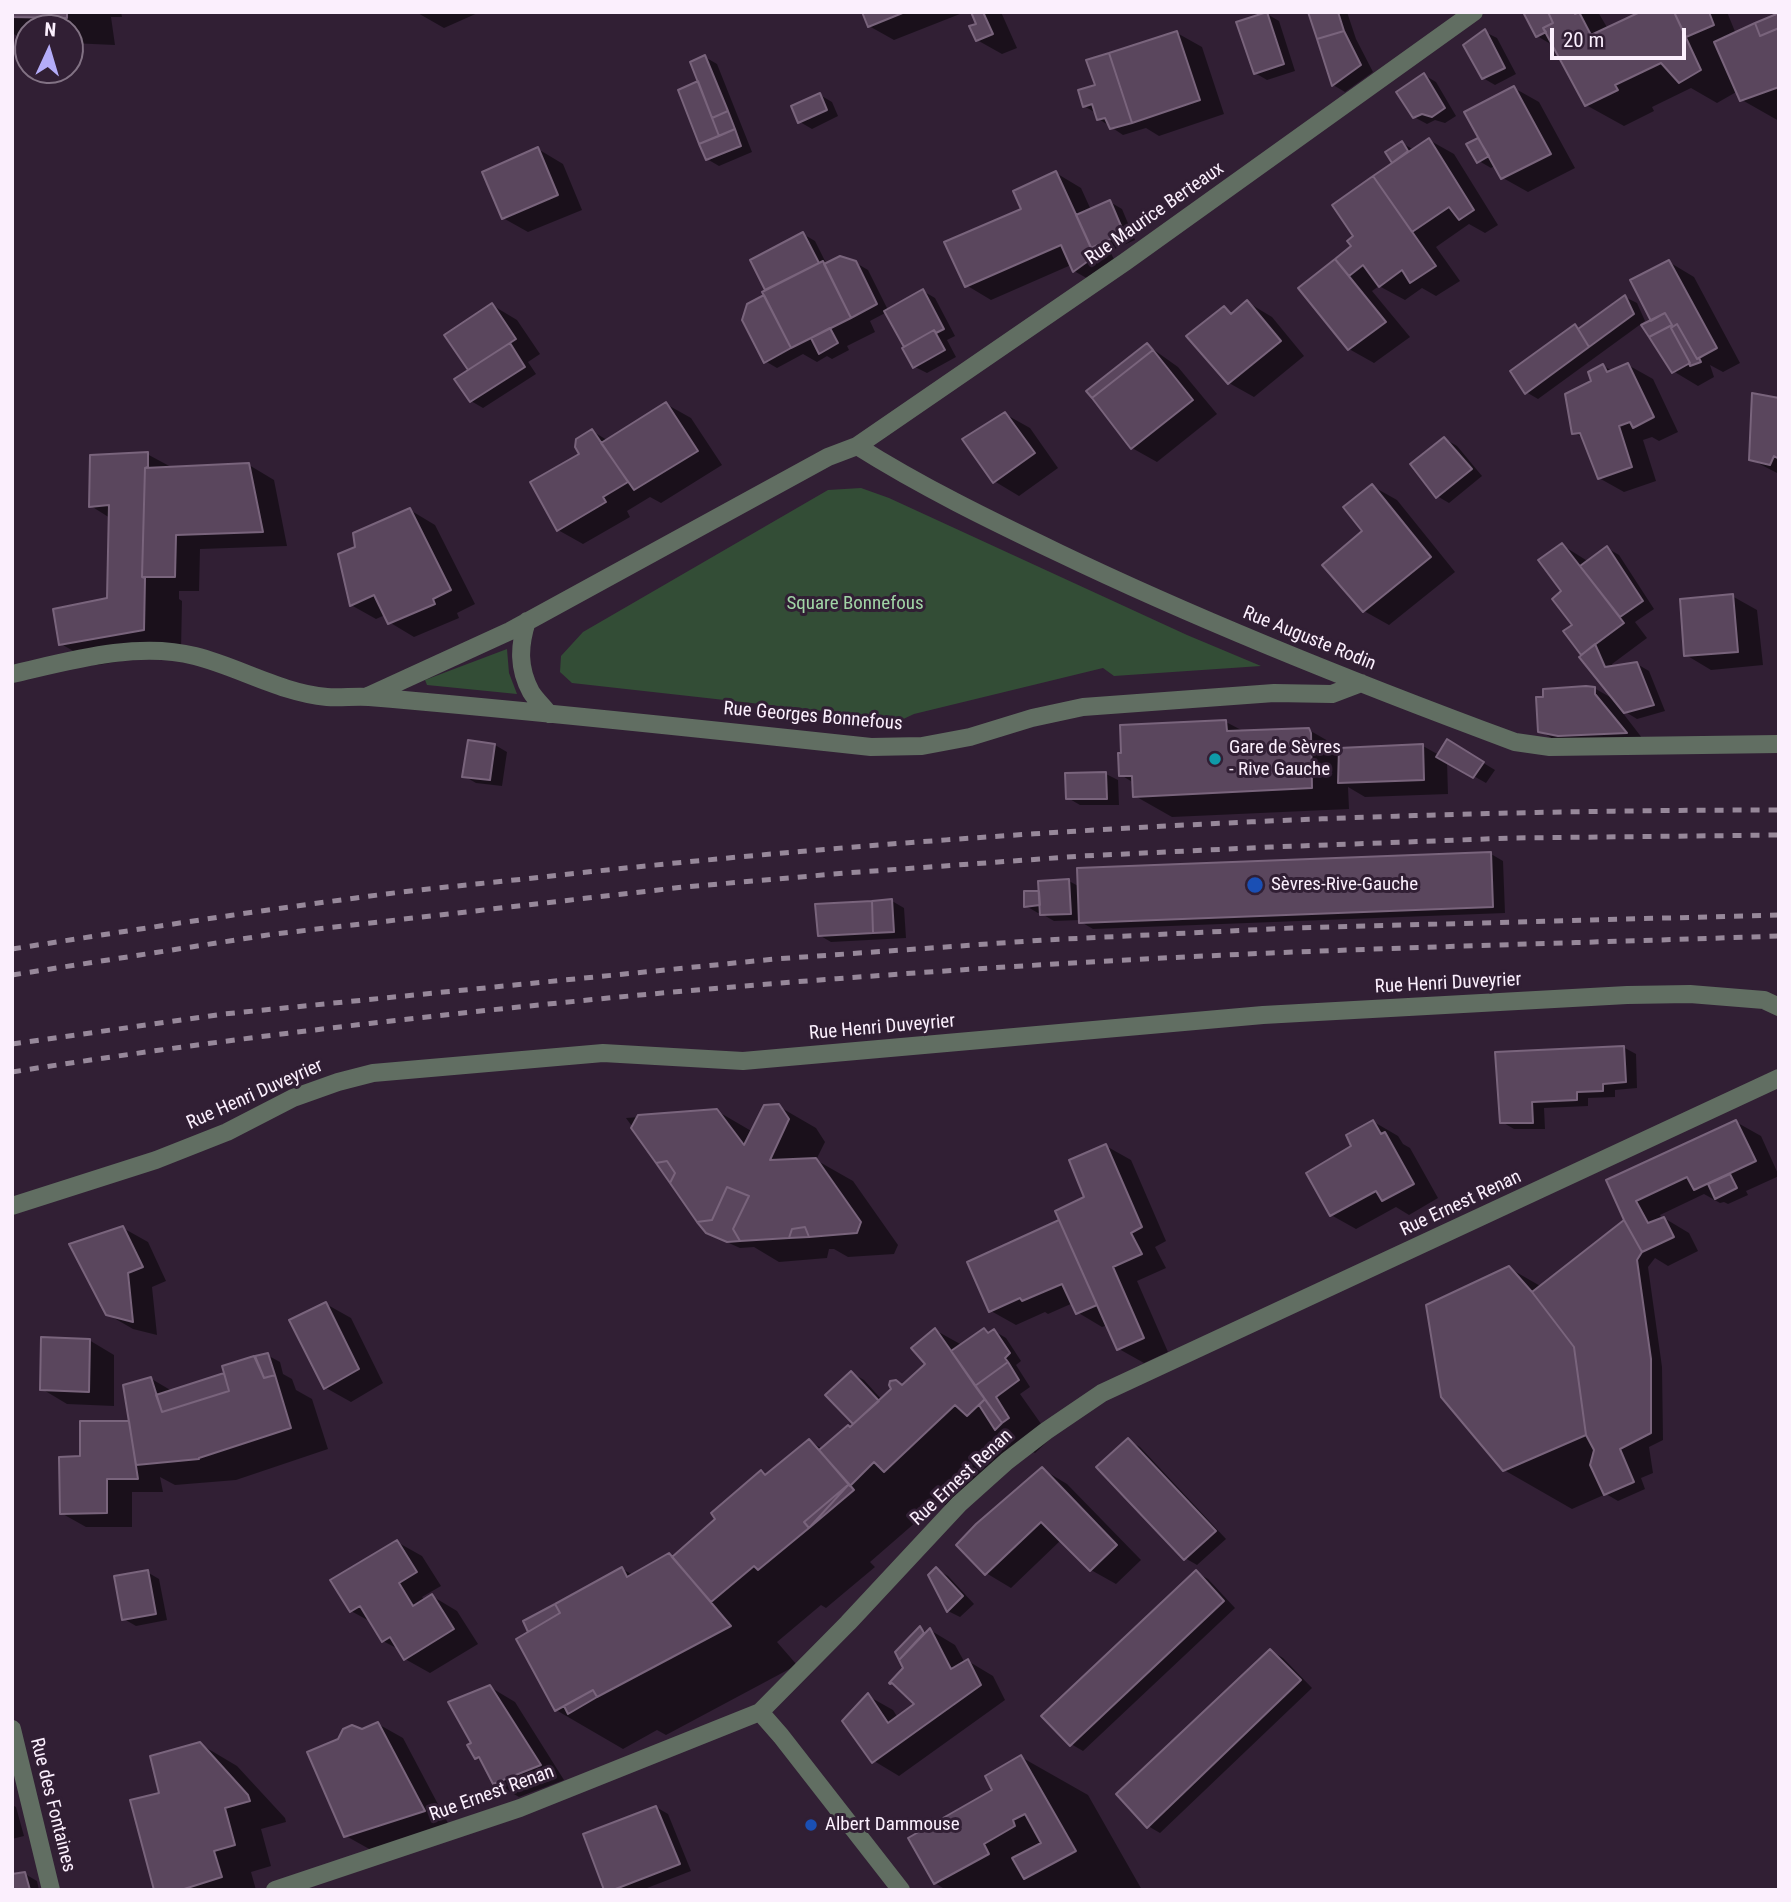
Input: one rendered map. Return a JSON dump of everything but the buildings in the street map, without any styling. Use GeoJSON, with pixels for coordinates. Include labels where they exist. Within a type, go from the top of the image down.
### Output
{"type":"FeatureCollection","features":[{"type":"Feature","properties":{"kind":"street","name":"Rue Maurice Berteaux"},"geometry":{"type":"LineString","coordinates":[[857,446],[1125,262],[1474,12]]}},
{"type":"Feature","properties":{"kind":"street","name":"Rue Georges Bonnefous"},"geometry":{"type":"LineString","coordinates":[[366,697],[527,621],[828,457],[857,446]]}},
{"type":"Feature","properties":{"kind":"street","name":"Rue Auguste Rodin"},"geometry":{"type":"LineString","coordinates":[[857,446],[963,507],[1096,572],[1278,651],[1515,742],[1550,747],[1779,744]]}},
{"type":"Feature","properties":{"kind":"street"},"geometry":{"type":"LineString","coordinates":[[527,621],[521,641],[521,664],[531,692],[549,714]]}},
{"type":"Feature","properties":{"kind":"street","name":"Rue Georges Bonnefous"},"geometry":{"type":"LineString","coordinates":[[12,674],[87,656],[174,651],[198,656],[278,685],[325,696],[366,697],[549,714],[871,747],[922,746],[970,737],[1032,718],[1083,708],[1274,693],[1332,694],[1361,683]]}},
{"type":"Feature","properties":{"kind":"street","name":"Rue Henri Duveyrier"},"geometry":{"type":"LineString","coordinates":[[12,1206],[156,1160],[227,1132],[293,1098],[373,1073],[603,1053],[743,1061],[1263,1015],[1627,995],[1690,994],[1764,1000],[1779,1007]]}},
{"type":"Feature","properties":{"kind":"street","name":"Rue Ernest Renan"},"geometry":{"type":"LineString","coordinates":[[275,1890],[520,1808],[760,1712],[959,1504],[1046,1431],[1102,1394],[1779,1078]]}},
{"type":"Feature","properties":{"kind":"street"},"geometry":{"type":"LineString","coordinates":[[760,1712],[901,1890]]}},
{"type":"Feature","properties":{"kind":"street","name":"Rue des Fontaines"},"geometry":{"type":"LineString","coordinates":[[12,1729],[51,1890]]}},
{"type":"Feature","properties":{"kind":"green space","name":"Square Bonnefous"},"geometry":{"type":"Polygon","coordinates":[[[861,488],[889,498],[1187,635],[1261,666],[1114,676],[1103,668],[914,714],[899,721],[572,683],[560,672],[561,656],[583,632],[828,490],[861,488]]]}},
{"type":"Feature","properties":{"kind":"green space"},"geometry":{"type":"Polygon","coordinates":[[[507,649],[509,673],[517,694],[427,685],[425,680],[507,649]]]}},
{"type":"Feature","properties":{"kind":"railway"},"geometry":{"type":"LineString","coordinates":[[12,949],[398,892],[837,848],[1307,819],[1779,810]]}},
{"type":"Feature","properties":{"kind":"railway"},"geometry":{"type":"LineString","coordinates":[[12,975],[274,934],[684,887],[846,873],[1082,856],[1271,847],[1513,838],[1779,835]]}},
{"type":"Feature","properties":{"kind":"railway"},"geometry":{"type":"LineString","coordinates":[[12,1044],[224,1014],[775,959],[1044,940],[1292,928],[1779,915]]}},
{"type":"Feature","properties":{"kind":"railway"},"geometry":{"type":"LineString","coordinates":[[12,1072],[247,1038],[404,1019],[798,982],[1192,957],[1779,936]]}},
{"type":"Feature","properties":{"kind":"place","name":"Gare de Sèvres - Rive Gauche"},"geometry":{"type":"Point","coordinates":[1215,759]}},
{"type":"Feature","properties":{"kind":"place","name":"Sèvres-Rive-Gauche"},"geometry":{"type":"Point","coordinates":[1255,885]}},
{"type":"Feature","properties":{"kind":"place","name":"Albert Dammouse"},"geometry":{"type":"Point","coordinates":[811,1825]}}]}
